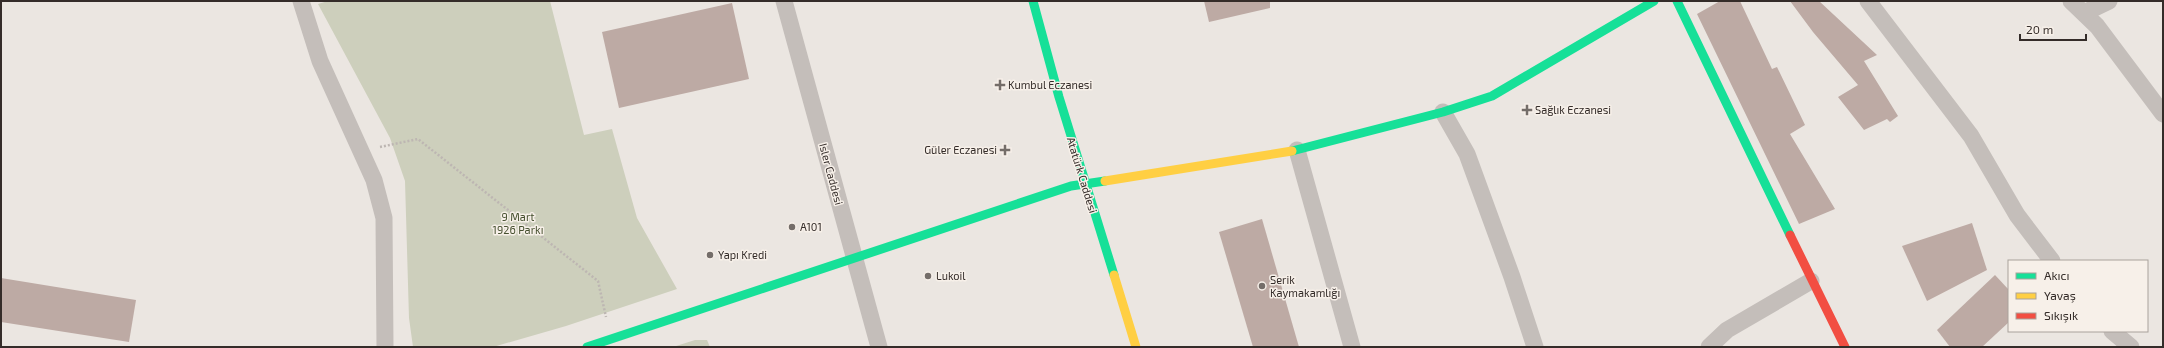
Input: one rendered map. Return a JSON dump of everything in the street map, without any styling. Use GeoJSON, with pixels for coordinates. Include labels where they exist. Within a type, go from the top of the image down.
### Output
{"type":"FeatureCollection","features":[{"type":"Feature","properties":{"kind":"street"},"geometry":{"type":"LineString","coordinates":[[301,1],[320,61],[374,180],[384,218],[385,347]]}},
{"type":"Feature","properties":{"kind":"street","name":"Isler Caddesi"},"geometry":{"type":"LineString","coordinates":[[784,1],[879,347]]}},
{"type":"Feature","properties":{"kind":"street","name":"Atatürk Caddesi"},"geometry":{"type":"LineString","coordinates":[[1033,1],[1059,97],[1136,347]]}},
{"type":"Feature","properties":{"kind":"street"},"geometry":{"type":"LineString","coordinates":[[587,347],[613,343],[854,259],[1071,186],[1298,150],[1443,112],[1492,96],[1654,1]]}},
{"type":"Feature","properties":{"kind":"street"},"geometry":{"type":"LineString","coordinates":[[1677,1],[1845,347]]}},
{"type":"Feature","properties":{"kind":"street"},"geometry":{"type":"LineString","coordinates":[[1868,1],[1971,136],[2018,215],[2051,260]]}},
{"type":"Feature","properties":{"kind":"street"},"geometry":{"type":"LineString","coordinates":[[2071,1],[2097,26],[2163,114]]}},
{"type":"Feature","properties":{"kind":"street"},"geometry":{"type":"LineString","coordinates":[[2084,14],[2109,1]]}},
{"type":"Feature","properties":{"kind":"street"},"geometry":{"type":"LineString","coordinates":[[1443,112],[1467,154],[1512,277],[1535,347]]}},
{"type":"Feature","properties":{"kind":"street"},"geometry":{"type":"LineString","coordinates":[[1298,150],[1352,347]]}},
{"type":"Feature","properties":{"kind":"street"},"geometry":{"type":"LineString","coordinates":[[1709,347],[1727,330],[1812,281]]}},
{"type":"Feature","properties":{"kind":"street"},"geometry":{"type":"LineString","coordinates":[[2113,332],[2131,347]]}},
{"type":"Feature","properties":{"kind":"path"},"geometry":{"type":"LineString","coordinates":[[361,151],[418,139],[598,280],[613,343]]}},
{"type":"Feature","properties":{"kind":"green space","name":"9 Mart 1926 Parkı"},"geometry":{"type":"Polygon","coordinates":[[[328,1],[550,1],[584,135],[612,129],[637,218],[677,289],[566,326],[493,347],[413,347],[409,318],[405,181],[390,138],[318,4],[328,1]]]}},
{"type":"Feature","properties":{"kind":"green space"},"geometry":{"type":"Polygon","coordinates":[[[695,340],[707,340],[710,347],[673,347],[695,340]]]}},
{"type":"Feature","properties":{"kind":"building"},"geometry":{"type":"Polygon","coordinates":[[[1204,1],[1270,1],[1270,8],[1209,22],[1204,1]]]}},
{"type":"Feature","properties":{"kind":"building"},"geometry":{"type":"Polygon","coordinates":[[[1720,1],[1740,1],[1772,69],[1777,67],[1805,125],[1790,134],[1835,209],[1799,224],[1697,14],[1720,1]]]}},
{"type":"Feature","properties":{"kind":"building"},"geometry":{"type":"Polygon","coordinates":[[[1790,1],[1819,1],[1877,55],[1864,61],[1898,116],[1890,122],[1887,119],[1864,130],[1838,97],[1858,85],[1813,32],[1790,1]]]}},
{"type":"Feature","properties":{"kind":"building"},"geometry":{"type":"Polygon","coordinates":[[[732,3],[749,79],[619,108],[602,32],[732,3]]]}},
{"type":"Feature","properties":{"kind":"building"},"geometry":{"type":"Polygon","coordinates":[[[1262,219],[1299,347],[1253,347],[1219,232],[1262,219]]]}},
{"type":"Feature","properties":{"kind":"building"},"geometry":{"type":"Polygon","coordinates":[[[1972,223],[1987,270],[1927,301],[1902,246],[1972,223]]]}},
{"type":"Feature","properties":{"kind":"building"},"geometry":{"type":"Polygon","coordinates":[[[1995,275],[2008,289],[2008,323],[1982,347],[1950,347],[1937,330],[1995,275]]]}},
{"type":"Feature","properties":{"kind":"building"},"geometry":{"type":"Polygon","coordinates":[[[1,278],[136,300],[129,342],[1,322],[1,278]]]}},
{"type":"Feature","properties":{"kind":"traffic: fast"},"geometry":{"type":"LineString","coordinates":[[1033,1],[1059,97],[1114,275]]}},
{"type":"Feature","properties":{"kind":"traffic: fast"},"geometry":{"type":"LineString","coordinates":[[1292,151],[1443,112],[1492,96],[1654,1]]}},
{"type":"Feature","properties":{"kind":"traffic: fast"},"geometry":{"type":"LineString","coordinates":[[1677,1],[1790,235]]}},
{"type":"Feature","properties":{"kind":"traffic: fast"},"geometry":{"type":"LineString","coordinates":[[587,347],[1071,186],[1105,181]]}},
{"type":"Feature","properties":{"kind":"traffic: slow"},"geometry":{"type":"LineString","coordinates":[[1105,181],[1292,151]]}},
{"type":"Feature","properties":{"kind":"traffic: slow"},"geometry":{"type":"LineString","coordinates":[[1114,275],[1136,347]]}},
{"type":"Feature","properties":{"kind":"traffic: jam"},"geometry":{"type":"LineString","coordinates":[[1790,235],[1845,347]]}},
{"type":"Feature","properties":{"kind":"place","name":"Kumbul Eczanesi"},"geometry":{"type":"Point","coordinates":[1000,85]}},
{"type":"Feature","properties":{"kind":"place","name":"Sağlık Eczanesi"},"geometry":{"type":"Point","coordinates":[1527,110]}},
{"type":"Feature","properties":{"kind":"place","name":"Güler Eczanesi"},"geometry":{"type":"Point","coordinates":[1005,150]}},
{"type":"Feature","properties":{"kind":"place","name":"A101"},"geometry":{"type":"Point","coordinates":[792,227]}},
{"type":"Feature","properties":{"kind":"place","name":"Yapı Kredi"},"geometry":{"type":"Point","coordinates":[710,255]}},
{"type":"Feature","properties":{"kind":"place","name":"Lukoil"},"geometry":{"type":"Point","coordinates":[928,276]}},
{"type":"Feature","properties":{"kind":"place","name":"Serik Kaymakamlığı"},"geometry":{"type":"Point","coordinates":[1262,286]}}]}
